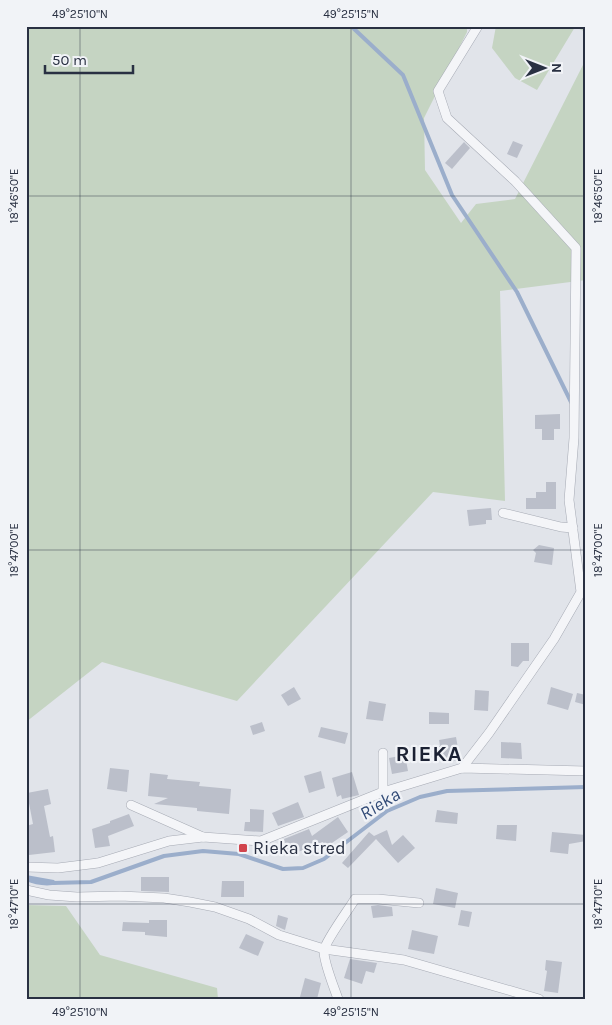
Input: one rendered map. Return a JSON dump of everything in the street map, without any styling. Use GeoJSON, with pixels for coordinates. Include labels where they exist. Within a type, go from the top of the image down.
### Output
{"type":"FeatureCollection","features":[{"type":"Feature","properties":{"kind":"street"},"geometry":{"type":"LineString","coordinates":[[462,768],[489,733],[554,639],[583,592],[569,500],[574,438],[576,248],[515,181],[447,118],[438,91],[478,26]]}},
{"type":"Feature","properties":{"kind":"street"},"geometry":{"type":"LineString","coordinates":[[503,513],[561,527],[573,528]]}},
{"type":"Feature","properties":{"kind":"street"},"geometry":{"type":"LineString","coordinates":[[383,753],[383,792]]}},
{"type":"Feature","properties":{"kind":"street"},"geometry":{"type":"LineString","coordinates":[[26,867],[58,868],[98,863],[169,841],[203,837],[261,841],[383,792],[462,768],[586,771]]}},
{"type":"Feature","properties":{"kind":"street"},"geometry":{"type":"LineString","coordinates":[[131,805],[203,837]]}},
{"type":"Feature","properties":{"kind":"street"},"geometry":{"type":"LineString","coordinates":[[26,890],[49,895],[164,898],[190,902],[249,919],[279,935],[324,949],[404,960],[539,999]]}},
{"type":"Feature","properties":{"kind":"street"},"geometry":{"type":"LineString","coordinates":[[338,999],[329,973],[324,949],[356,900],[419,903]]}},
{"type":"Feature","properties":{"kind":"green space"},"geometry":{"type":"Polygon","coordinates":[[[26,26],[467,26],[467,32],[424,118],[425,170],[461,223],[476,204],[515,199],[586,59],[586,280],[500,291],[505,501],[433,492],[237,701],[102,662],[26,722],[26,26]]]}},
{"type":"Feature","properties":{"kind":"green space"},"geometry":{"type":"Polygon","coordinates":[[[496,26],[586,26],[586,32],[575,27],[537,90],[515,78],[492,48],[496,26]]]}},
{"type":"Feature","properties":{"kind":"green space"},"geometry":{"type":"Polygon","coordinates":[[[26,905],[66,906],[100,955],[217,988],[218,999],[26,999],[26,905]]]}},
{"type":"Feature","properties":{"kind":"water"},"geometry":{"type":"Polygon","coordinates":[[[26,875],[54,880],[57,884],[33,884],[26,881],[26,875]]]}},
{"type":"Feature","properties":{"kind":"building"},"geometry":{"type":"Polygon","coordinates":[[[513,141],[523,145],[517,158],[507,154],[513,141]]]}},
{"type":"Feature","properties":{"kind":"building"},"geometry":{"type":"Polygon","coordinates":[[[464,142],[470,148],[452,169],[445,163],[464,142]]]}},
{"type":"Feature","properties":{"kind":"building"},"geometry":{"type":"Polygon","coordinates":[[[560,414],[560,429],[554,429],[554,440],[542,440],[542,429],[535,429],[535,415],[560,414]]]}},
{"type":"Feature","properties":{"kind":"building"},"geometry":{"type":"Polygon","coordinates":[[[546,482],[556,482],[556,509],[526,509],[526,498],[536,498],[536,492],[546,492],[546,482]]]}},
{"type":"Feature","properties":{"kind":"building"},"geometry":{"type":"Polygon","coordinates":[[[491,508],[492,520],[486,520],[486,524],[469,526],[467,510],[491,508]]]}},
{"type":"Feature","properties":{"kind":"building"},"geometry":{"type":"Polygon","coordinates":[[[539,545],[554,548],[552,565],[534,562],[536,553],[533,550],[539,545]]]}},
{"type":"Feature","properties":{"kind":"building"},"geometry":{"type":"Polygon","coordinates":[[[511,643],[529,643],[529,661],[523,661],[518,667],[511,666],[511,643]]]}},
{"type":"Feature","properties":{"kind":"building"},"geometry":{"type":"Polygon","coordinates":[[[294,687],[301,699],[288,706],[281,695],[294,687]]]}},
{"type":"Feature","properties":{"kind":"building"},"geometry":{"type":"Polygon","coordinates":[[[551,687],[573,694],[568,710],[547,704],[551,687]]]}},
{"type":"Feature","properties":{"kind":"building"},"geometry":{"type":"Polygon","coordinates":[[[475,690],[489,691],[488,711],[474,710],[475,690]]]}},
{"type":"Feature","properties":{"kind":"building"},"geometry":{"type":"Polygon","coordinates":[[[577,693],[586,695],[586,705],[575,702],[577,693]]]}},
{"type":"Feature","properties":{"kind":"building"},"geometry":{"type":"Polygon","coordinates":[[[369,701],[386,704],[383,721],[366,719],[369,701]]]}},
{"type":"Feature","properties":{"kind":"building"},"geometry":{"type":"Polygon","coordinates":[[[429,712],[449,713],[449,724],[429,724],[429,712]]]}},
{"type":"Feature","properties":{"kind":"building"},"geometry":{"type":"Polygon","coordinates":[[[262,722],[265,731],[253,735],[250,726],[262,722]]]}},
{"type":"Feature","properties":{"kind":"building"},"geometry":{"type":"Polygon","coordinates":[[[321,727],[348,733],[345,744],[318,737],[321,727]]]}},
{"type":"Feature","properties":{"kind":"building"},"geometry":{"type":"Polygon","coordinates":[[[456,737],[460,760],[443,763],[438,747],[440,746],[439,740],[456,737]]]}},
{"type":"Feature","properties":{"kind":"building"},"geometry":{"type":"Polygon","coordinates":[[[501,742],[521,743],[522,759],[501,758],[501,742]]]}},
{"type":"Feature","properties":{"kind":"building"},"geometry":{"type":"Polygon","coordinates":[[[405,755],[408,771],[392,774],[389,758],[405,755]]]}},
{"type":"Feature","properties":{"kind":"building"},"geometry":{"type":"Polygon","coordinates":[[[110,768],[129,770],[127,792],[107,789],[110,768]]]}},
{"type":"Feature","properties":{"kind":"building"},"geometry":{"type":"Polygon","coordinates":[[[321,771],[325,788],[309,793],[304,776],[321,771]]]}},
{"type":"Feature","properties":{"kind":"building"},"geometry":{"type":"Polygon","coordinates":[[[352,772],[359,795],[342,799],[341,795],[337,797],[332,778],[352,772]]]}},
{"type":"Feature","properties":{"kind":"building"},"geometry":{"type":"Polygon","coordinates":[[[150,773],[168,775],[167,779],[200,782],[199,786],[231,789],[229,814],[197,811],[197,808],[154,804],[168,798],[148,796],[150,773]]]}},
{"type":"Feature","properties":{"kind":"building"},"geometry":{"type":"Polygon","coordinates":[[[48,789],[51,804],[44,806],[50,837],[53,836],[55,852],[29,855],[26,826],[33,824],[27,793],[48,789]]]}},
{"type":"Feature","properties":{"kind":"building"},"geometry":{"type":"Polygon","coordinates":[[[298,802],[304,817],[278,826],[272,813],[298,802]]]}},
{"type":"Feature","properties":{"kind":"building"},"geometry":{"type":"Polygon","coordinates":[[[250,809],[264,810],[263,832],[244,831],[245,822],[250,822],[250,809]]]}},
{"type":"Feature","properties":{"kind":"building"},"geometry":{"type":"Polygon","coordinates":[[[437,810],[458,813],[457,824],[435,822],[437,810]]]}},
{"type":"Feature","properties":{"kind":"building"},"geometry":{"type":"Polygon","coordinates":[[[129,814],[134,826],[108,836],[110,846],[95,848],[92,829],[129,814]]]}},
{"type":"Feature","properties":{"kind":"building"},"geometry":{"type":"Polygon","coordinates":[[[338,817],[348,832],[326,847],[323,842],[288,856],[284,839],[309,829],[312,836],[338,817]]]}},
{"type":"Feature","properties":{"kind":"building"},"geometry":{"type":"Polygon","coordinates":[[[497,825],[517,825],[516,841],[496,839],[497,825]]]}},
{"type":"Feature","properties":{"kind":"building"},"geometry":{"type":"Polygon","coordinates":[[[387,830],[392,845],[403,835],[415,848],[398,863],[376,839],[348,868],[342,863],[369,832],[374,836],[387,830]]]}},
{"type":"Feature","properties":{"kind":"building"},"geometry":{"type":"Polygon","coordinates":[[[552,832],[586,835],[586,841],[569,844],[568,854],[550,852],[552,832]]]}},
{"type":"Feature","properties":{"kind":"building"},"geometry":{"type":"Polygon","coordinates":[[[141,877],[169,877],[169,892],[141,891],[141,877]]]}},
{"type":"Feature","properties":{"kind":"building"},"geometry":{"type":"Polygon","coordinates":[[[222,881],[244,881],[244,897],[221,897],[222,881]]]}},
{"type":"Feature","properties":{"kind":"building"},"geometry":{"type":"Polygon","coordinates":[[[436,888],[458,893],[455,908],[433,904],[436,888]]]}},
{"type":"Feature","properties":{"kind":"building"},"geometry":{"type":"Polygon","coordinates":[[[371,906],[392,907],[393,916],[373,918],[371,906]]]}},
{"type":"Feature","properties":{"kind":"building"},"geometry":{"type":"Polygon","coordinates":[[[461,910],[472,912],[469,927],[458,925],[461,910]]]}},
{"type":"Feature","properties":{"kind":"building"},"geometry":{"type":"Polygon","coordinates":[[[278,915],[288,918],[285,930],[276,926],[278,915]]]}},
{"type":"Feature","properties":{"kind":"building"},"geometry":{"type":"Polygon","coordinates":[[[149,920],[167,920],[167,937],[145,935],[145,932],[122,931],[123,922],[149,923],[149,920]]]}},
{"type":"Feature","properties":{"kind":"building"},"geometry":{"type":"Polygon","coordinates":[[[412,930],[438,936],[434,954],[408,949],[412,930]]]}},
{"type":"Feature","properties":{"kind":"building"},"geometry":{"type":"Polygon","coordinates":[[[246,934],[264,942],[258,956],[239,948],[246,934]]]}},
{"type":"Feature","properties":{"kind":"building"},"geometry":{"type":"Polygon","coordinates":[[[350,959],[377,963],[374,973],[366,971],[362,984],[344,978],[350,959]]]}},
{"type":"Feature","properties":{"kind":"building"},"geometry":{"type":"Polygon","coordinates":[[[546,960],[562,962],[558,993],[544,991],[547,971],[545,970],[546,960]]]}},
{"type":"Feature","properties":{"kind":"building"},"geometry":{"type":"Polygon","coordinates":[[[305,978],[321,983],[317,999],[300,997],[305,978]]]}},
{"type":"Feature","properties":{"kind":"waterway"},"geometry":{"type":"LineString","coordinates":[[351,26],[403,75],[452,195],[517,292],[571,402]]}},
{"type":"Feature","properties":{"kind":"waterway","name":"Rieka"},"geometry":{"type":"LineString","coordinates":[[52,883],[91,882],[164,856],[203,851],[239,854],[283,869],[303,868],[324,859],[387,811],[420,797],[447,791],[586,787]]}},
{"type":"Feature","properties":{"kind":"place","name":"Rieka stred"},"geometry":{"type":"Point","coordinates":[243,848]}},
{"type":"Feature","properties":{"kind":"district","name":"RIEKA"},"geometry":{"type":"Point","coordinates":[429,754]}}]}
